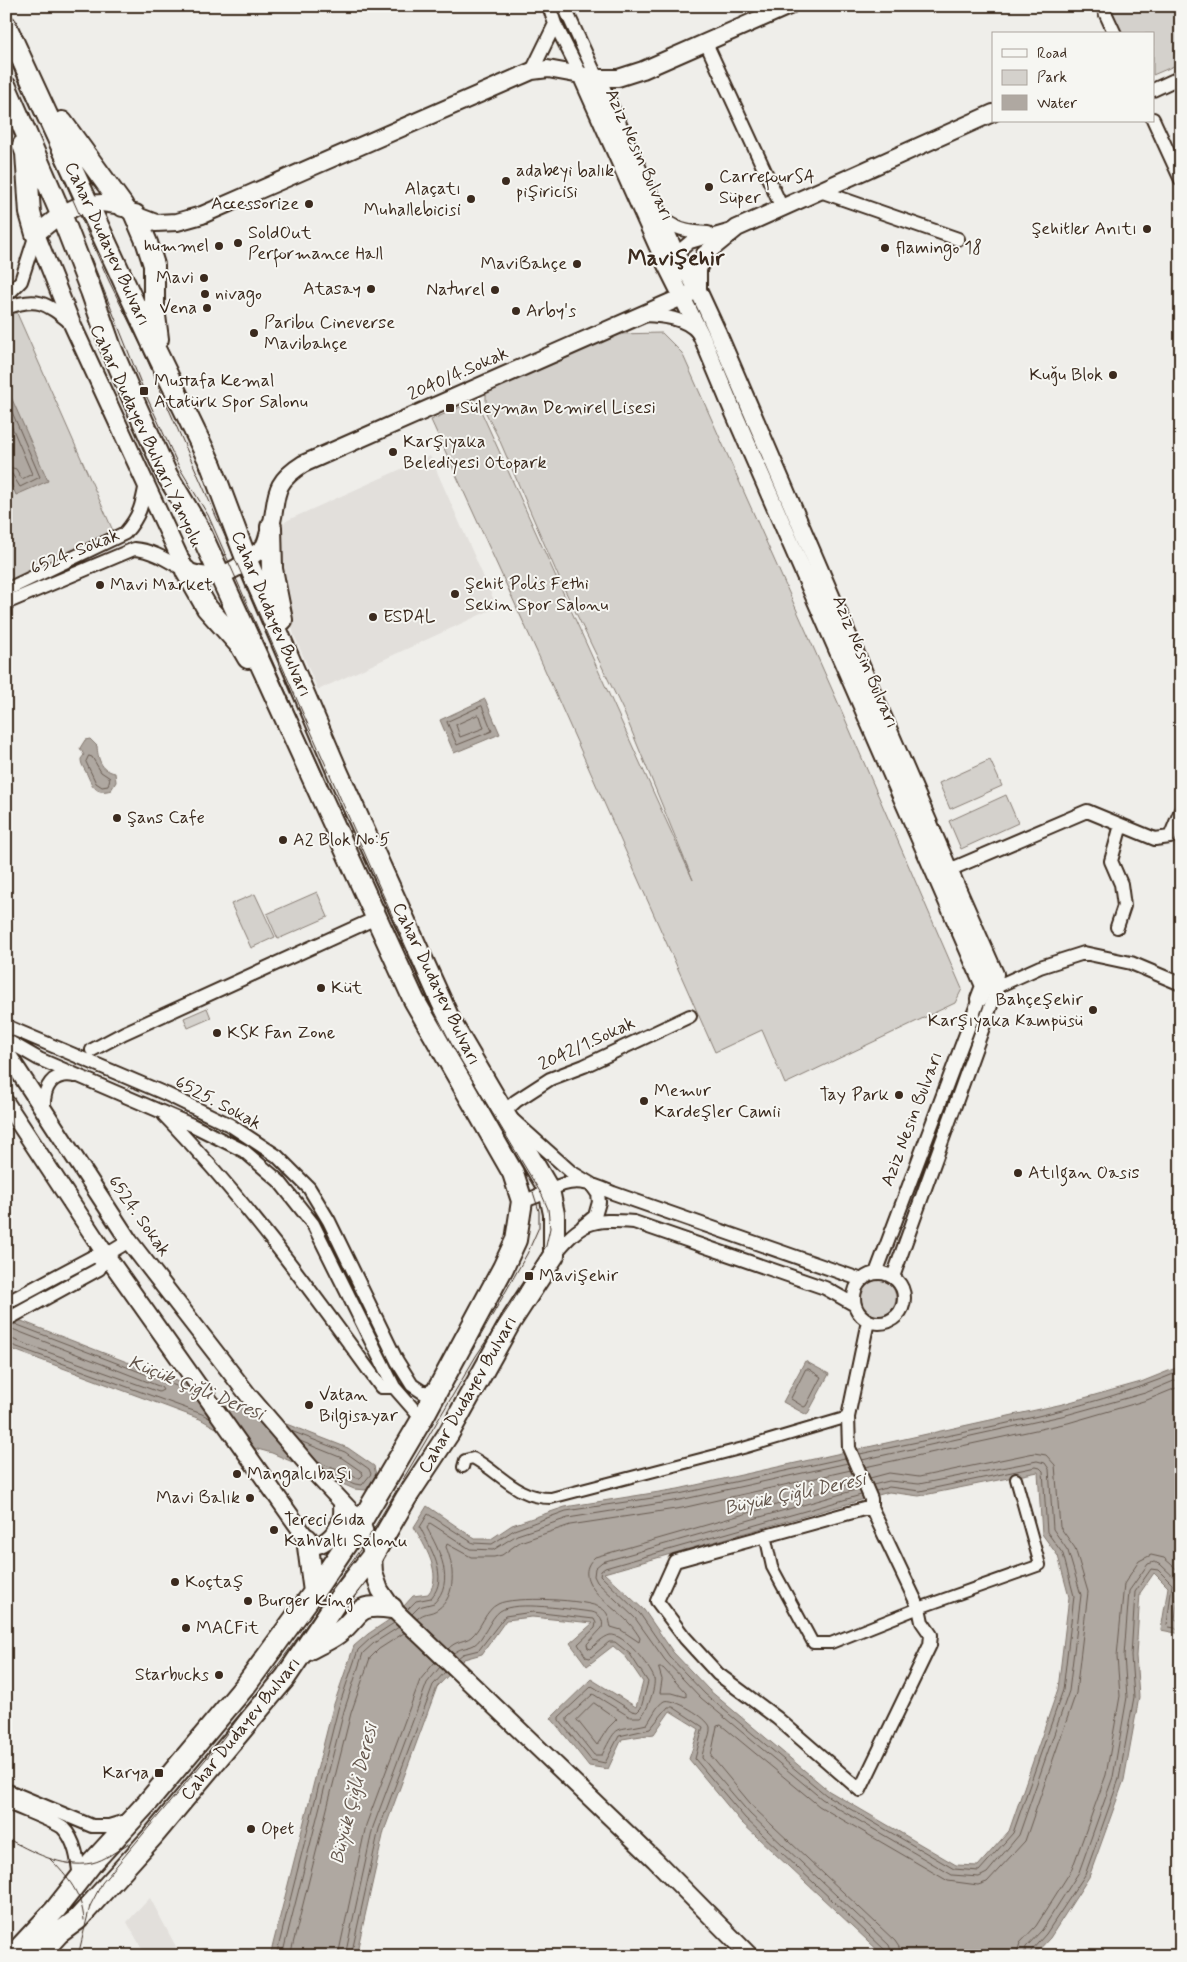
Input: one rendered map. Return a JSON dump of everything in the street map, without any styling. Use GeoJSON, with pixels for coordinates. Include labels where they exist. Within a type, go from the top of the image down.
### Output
{"type":"FeatureCollection","features":[{"type":"Feature","properties":{"kind":"main road","name":"Cahar Dudayev Bulvarı"},"geometry":{"type":"LineString","coordinates":[[10,35],[155,349],[211,465],[247,561],[298,680],[390,890],[451,1023],[549,1190],[554,1214],[554,1255],[511,1321],[449,1433],[406,1498],[373,1556],[335,1604],[285,1678],[182,1801],[104,1890],[78,1919],[59,1933]]}},
{"type":"Feature","properties":{"kind":"main road"},"geometry":{"type":"LineString","coordinates":[[10,35],[69,134],[129,211],[147,243],[154,265],[154,308],[158,339],[155,349]]}},
{"type":"Feature","properties":{"kind":"main road","name":"Cahar Dudayev Bulvarı"},"geometry":{"type":"LineString","coordinates":[[6,87],[61,214],[111,348],[167,475],[198,527],[419,1008],[513,1173],[522,1201],[516,1240],[503,1268],[422,1420],[361,1522],[314,1592],[246,1685],[198,1743],[92,1863],[55,1910]]}},
{"type":"Feature","properties":{"kind":"main road"},"geometry":{"type":"LineString","coordinates":[[6,96],[26,153],[30,213],[36,234]]}},
{"type":"Feature","properties":{"kind":"main road"},"geometry":{"type":"LineString","coordinates":[[271,527],[272,569],[278,608],[298,680]]}},
{"type":"Feature","properties":{"kind":"main road"},"geometry":{"type":"LineString","coordinates":[[186,571],[207,608],[241,646],[287,724]]}},
{"type":"Feature","properties":{"kind":"main road"},"geometry":{"type":"LineString","coordinates":[[307,1539],[314,1592]]}},
{"type":"Feature","properties":{"kind":"main road"},"geometry":{"type":"LineString","coordinates":[[302,1653],[338,1633],[359,1611],[373,1605],[391,1607]]}},
{"type":"Feature","properties":{"kind":"main road"},"geometry":{"type":"LineString","coordinates":[[6,1946],[25,1930],[55,1910]]}},
{"type":"Feature","properties":{"kind":"main road"},"geometry":{"type":"LineString","coordinates":[[12,1956],[55,1910]]}},
{"type":"Feature","properties":{"kind":"main road"},"geometry":{"type":"LineString","coordinates":[[38,1956],[59,1933]]}},
{"type":"Feature","properties":{"kind":"main road"},"geometry":{"type":"LineString","coordinates":[[45,1956],[59,1933]]}},
{"type":"Feature","properties":{"kind":"street"},"geometry":{"type":"LineString","coordinates":[[549,6],[555,24],[581,75]]}},
{"type":"Feature","properties":{"kind":"street","name":"Aziz Nesin Bulvarı"},"geometry":{"type":"LineString","coordinates":[[564,6],[659,215],[682,297],[702,337],[989,986],[876,1273]]}},
{"type":"Feature","properties":{"kind":"street"},"geometry":{"type":"LineString","coordinates":[[6,296],[21,281],[36,234],[61,214],[76,207],[102,203],[129,211],[156,223],[177,222],[202,215],[532,71],[548,69],[597,78],[618,78],[631,75],[789,6]]}},
{"type":"Feature","properties":{"kind":"street"},"geometry":{"type":"LineString","coordinates":[[1102,6],[1114,32]]}},
{"type":"Feature","properties":{"kind":"street"},"geometry":{"type":"LineString","coordinates":[[532,71],[555,24]]}},
{"type":"Feature","properties":{"kind":"street"},"geometry":{"type":"LineString","coordinates":[[706,43],[782,208]]}},
{"type":"Feature","properties":{"kind":"street","name":"Aziz Nesin Bulvarı"},"geometry":{"type":"LineString","coordinates":[[581,75],[671,258],[698,290],[717,331],[949,870],[989,986],[893,1278]]}},
{"type":"Feature","properties":{"kind":"street"},"geometry":{"type":"LineString","coordinates":[[1154,90],[1181,77]]}},
{"type":"Feature","properties":{"kind":"street"},"geometry":{"type":"LineString","coordinates":[[671,258],[690,242],[737,228],[992,113]]}},
{"type":"Feature","properties":{"kind":"street"},"geometry":{"type":"LineString","coordinates":[[1154,121],[1181,180]]}},
{"type":"Feature","properties":{"kind":"street"},"geometry":{"type":"LineString","coordinates":[[820,191],[958,239]]}},
{"type":"Feature","properties":{"kind":"street"},"geometry":{"type":"LineString","coordinates":[[659,215],[667,223],[680,229],[692,232],[716,233]]}},
{"type":"Feature","properties":{"kind":"street"},"geometry":{"type":"LineString","coordinates":[[698,290],[698,269],[705,254],[737,228]]}},
{"type":"Feature","properties":{"kind":"street","name":"Cahar Dudayev Bulvarı Yanyolu"},"geometry":{"type":"LineString","coordinates":[[36,234],[72,324],[186,571]]}},
{"type":"Feature","properties":{"kind":"street","name":"2040/4.Sokak"},"geometry":{"type":"LineString","coordinates":[[220,575],[232,572],[264,546],[271,527],[277,490],[291,472],[304,464],[698,290]]}},
{"type":"Feature","properties":{"kind":"street"},"geometry":{"type":"LineString","coordinates":[[6,308],[23,301],[40,302],[53,309],[72,324]]}},
{"type":"Feature","properties":{"kind":"street"},"geometry":{"type":"LineString","coordinates":[[643,315],[678,320],[694,328],[702,337]]}},
{"type":"Feature","properties":{"kind":"street","name":"6524. Sokak"},"geometry":{"type":"LineString","coordinates":[[6,590],[125,533],[137,518],[141,509],[146,483]]}},
{"type":"Feature","properties":{"kind":"street","name":"6524. Sokak"},"geometry":{"type":"LineString","coordinates":[[6,603],[134,549],[144,549],[186,571]]}},
{"type":"Feature","properties":{"kind":"street"},"geometry":{"type":"LineString","coordinates":[[186,571],[201,576],[220,575]]}},
{"type":"Feature","properties":{"kind":"street"},"geometry":{"type":"LineString","coordinates":[[949,870],[1087,811],[1155,839],[1170,837],[1181,810]]}},
{"type":"Feature","properties":{"kind":"street"},"geometry":{"type":"LineString","coordinates":[[1117,927],[1124,906],[1121,884],[1111,861],[1121,825]]}},
{"type":"Feature","properties":{"kind":"street"},"geometry":{"type":"LineString","coordinates":[[92,1050],[124,1033],[376,918]]}},
{"type":"Feature","properties":{"kind":"street"},"geometry":{"type":"LineString","coordinates":[[989,986],[1084,953],[1131,963],[1181,984]]}},
{"type":"Feature","properties":{"kind":"street","name":"2042/1.Sokak"},"geometry":{"type":"LineString","coordinates":[[504,1112],[516,1101],[550,1079],[584,1066],[690,1016]]}},
{"type":"Feature","properties":{"kind":"street","name":"6525. Sokak"},"geometry":{"type":"LineString","coordinates":[[6,1026],[166,1094],[230,1125],[276,1156],[309,1188],[329,1221],[397,1361],[412,1385],[424,1393],[438,1389]]}},
{"type":"Feature","properties":{"kind":"street","name":"6525. Sokak"},"geometry":{"type":"LineString","coordinates":[[6,1040],[39,1059],[161,1112],[244,1151],[279,1181],[313,1224],[394,1387],[422,1420]]}},
{"type":"Feature","properties":{"kind":"street","name":"6524. Sokak"},"geometry":{"type":"LineString","coordinates":[[6,1052],[128,1241],[249,1396],[315,1473],[361,1522]]}},
{"type":"Feature","properties":{"kind":"street"},"geometry":{"type":"LineString","coordinates":[[44,1109],[43,1099],[54,1078],[62,1075],[86,1079]]}},
{"type":"Feature","properties":{"kind":"street"},"geometry":{"type":"LineString","coordinates":[[6,1103],[106,1254],[188,1372],[307,1539],[314,1546],[324,1544],[341,1520],[342,1503]]}},
{"type":"Feature","properties":{"kind":"street"},"geometry":{"type":"LineString","coordinates":[[161,1112],[206,1159],[248,1211],[326,1311],[381,1387],[394,1387]]}},
{"type":"Feature","properties":{"kind":"street"},"geometry":{"type":"LineString","coordinates":[[504,1112],[571,1172],[591,1184],[862,1280]]}},
{"type":"Feature","properties":{"kind":"street"},"geometry":{"type":"LineString","coordinates":[[522,1201],[536,1198],[549,1190],[572,1181],[591,1184],[598,1194],[599,1202],[595,1216],[573,1232],[554,1255]]}},
{"type":"Feature","properties":{"kind":"street"},"geometry":{"type":"LineString","coordinates":[[583,1226],[604,1220],[634,1222],[825,1288],[854,1305],[862,1317],[868,1321],[885,1323],[892,1320],[903,1307],[903,1291],[899,1283],[893,1278],[882,1273],[876,1273],[862,1280],[855,1291],[854,1305]]}},
{"type":"Feature","properties":{"kind":"street"},"geometry":{"type":"LineString","coordinates":[[6,1303],[92,1257],[106,1254],[128,1241]]}},
{"type":"Feature","properties":{"kind":"street"},"geometry":{"type":"LineString","coordinates":[[6,1320],[99,1269],[106,1254]]}},
{"type":"Feature","properties":{"kind":"street"},"geometry":{"type":"LineString","coordinates":[[868,1321],[848,1417],[849,1448],[871,1503],[919,1608],[922,1622],[931,1635],[930,1645],[860,1790],[777,1718],[718,1674],[685,1638],[657,1601],[676,1561],[871,1503]]}},
{"type":"Feature","properties":{"kind":"street"},"geometry":{"type":"LineString","coordinates":[[464,1467],[465,1460],[473,1458],[485,1464],[517,1491],[538,1498],[551,1498],[743,1448],[848,1417]]}},
{"type":"Feature","properties":{"kind":"street"},"geometry":{"type":"LineString","coordinates":[[765,1535],[772,1567],[813,1643],[831,1643],[919,1608],[1040,1565],[1016,1479]]}},
{"type":"Feature","properties":{"kind":"street"},"geometry":{"type":"LineString","coordinates":[[361,1522],[373,1556],[374,1573],[380,1590],[391,1607],[655,1860],[750,1956]]}},
{"type":"Feature","properties":{"kind":"street"},"geometry":{"type":"LineString","coordinates":[[6,1790],[92,1826],[109,1826],[131,1820]]}},
{"type":"Feature","properties":{"kind":"street"},"geometry":{"type":"LineString","coordinates":[[6,1802],[62,1827],[77,1857],[80,1879]]}},
{"type":"Feature","properties":{"kind":"shaded area"},"geometry":{"type":"Polygon","coordinates":[[[430,456],[497,607],[318,690],[294,635],[280,567],[281,525],[288,520],[430,456]]]}},
{"type":"Feature","properties":{"kind":"shaded area"},"geometry":{"type":"Polygon","coordinates":[[[150,1898],[181,1956],[146,1956],[127,1922],[150,1898]]]}},
{"type":"Feature","properties":{"kind":"green space"},"geometry":{"type":"Polygon","coordinates":[[[1110,6],[1181,6],[1181,63],[1154,75],[1154,32],[1121,32],[1110,6]]]}},
{"type":"Feature","properties":{"kind":"green space"},"geometry":{"type":"Polygon","coordinates":[[[16,311],[114,533],[6,582],[6,316],[16,311]]]}},
{"type":"Feature","properties":{"kind":"green space"},"geometry":{"type":"Polygon","coordinates":[[[662,333],[682,353],[839,705],[962,989],[955,1003],[785,1084],[762,1030],[715,1052],[537,652],[431,420],[476,400],[693,880],[623,710],[559,578],[486,413],[486,392],[617,334],[662,333]]]}},
{"type":"Feature","properties":{"kind":"green space"},"geometry":{"type":"Polygon","coordinates":[[[990,760],[1002,786],[950,809],[939,783],[990,760]]]}},
{"type":"Feature","properties":{"kind":"green space"},"geometry":{"type":"Polygon","coordinates":[[[1006,795],[1018,823],[961,849],[949,821],[1006,795]]]}},
{"type":"Feature","properties":{"kind":"green space"},"geometry":{"type":"Polygon","coordinates":[[[317,892],[328,917],[278,939],[267,914],[317,892]]]}},
{"type":"Feature","properties":{"kind":"green space"},"geometry":{"type":"Polygon","coordinates":[[[255,894],[275,937],[251,948],[231,904],[255,894]]]}},
{"type":"Feature","properties":{"kind":"green space"},"geometry":{"type":"Polygon","coordinates":[[[207,1008],[211,1018],[188,1028],[184,1018],[207,1008]]]}},
{"type":"Feature","properties":{"kind":"green space"},"geometry":{"type":"Polygon","coordinates":[[[878,1280],[885,1281],[891,1285],[895,1291],[895,1305],[891,1311],[885,1315],[878,1316],[871,1315],[865,1311],[861,1305],[860,1298],[861,1291],[865,1285],[871,1281],[878,1280]]]}},
{"type":"Feature","properties":{"kind":"water"},"geometry":{"type":"Polygon","coordinates":[[[8,390],[48,481],[16,495],[6,472],[6,391],[8,390]]]}},
{"type":"Feature","properties":{"kind":"water"},"geometry":{"type":"Polygon","coordinates":[[[485,699],[500,734],[454,753],[440,720],[485,699]]]}},
{"type":"Feature","properties":{"kind":"water"},"geometry":{"type":"Polygon","coordinates":[[[90,739],[97,746],[99,759],[103,766],[115,773],[116,782],[111,790],[102,791],[95,788],[82,765],[81,759],[84,755],[80,748],[85,740],[90,739]]]}},
{"type":"Feature","properties":{"kind":"water"},"geometry":{"type":"Polygon","coordinates":[[[6,1315],[348,1448],[374,1466],[376,1475],[366,1490],[354,1489],[272,1453],[250,1447],[200,1419],[6,1347],[6,1315]]]}},
{"type":"Feature","properties":{"kind":"water"},"geometry":{"type":"Polygon","coordinates":[[[805,1361],[829,1374],[807,1415],[783,1402],[805,1361]]]}},
{"type":"Feature","properties":{"kind":"water","name":"Büyük Çiğli Deresi"},"geometry":{"type":"Polygon","coordinates":[[[1181,1366],[1181,1634],[1161,1630],[1168,1587],[1154,1573],[1140,1593],[1136,1656],[1139,1697],[1124,1780],[1089,1877],[1050,1938],[1033,1956],[884,1956],[741,1822],[689,1759],[699,1729],[670,1711],[654,1734],[622,1739],[608,1769],[589,1766],[551,1718],[591,1679],[636,1707],[643,1682],[626,1657],[613,1646],[587,1666],[570,1643],[593,1623],[532,1617],[506,1620],[482,1654],[464,1659],[437,1687],[384,1831],[356,1956],[270,1956],[333,1707],[354,1646],[395,1616],[413,1596],[428,1594],[432,1586],[434,1578],[431,1560],[414,1527],[427,1506],[475,1539],[491,1539],[512,1525],[565,1507],[678,1489],[1063,1404],[1141,1382],[1181,1366]],[[1038,1472],[919,1496],[889,1492],[604,1573],[644,1610],[673,1652],[709,1690],[829,1791],[956,1865],[978,1866],[1009,1831],[1058,1689],[1069,1597],[1058,1556],[1042,1534],[1038,1472]]]}},
{"type":"Feature","properties":{"kind":"tram line"},"geometry":{"type":"LineString","coordinates":[[6,49],[109,281],[141,346],[432,1006],[455,1051],[542,1195],[548,1209],[550,1228],[546,1246],[513,1301],[476,1356],[367,1540],[276,1668],[221,1741],[102,1883],[90,1906],[78,1956]]}},
{"type":"Feature","properties":{"kind":"tram line"},"geometry":{"type":"LineString","coordinates":[[91,258],[144,391],[179,467],[208,515],[327,785]]}},
{"type":"Feature","properties":{"kind":"tram line"},"geometry":{"type":"LineString","coordinates":[[472,1351],[527,1254],[539,1227],[539,1211],[533,1192]]}},
{"type":"Feature","properties":{"kind":"tram line"},"geometry":{"type":"LineString","coordinates":[[6,1838],[47,1858],[81,1864],[102,1860],[129,1843]]}},
{"type":"Feature","properties":{"kind":"tram line"},"geometry":{"type":"LineString","coordinates":[[50,1859],[73,1886],[83,1911],[84,1920]]}},
{"type":"Feature","properties":{"kind":"place","name":"adabeyi balık pişiricisi"},"geometry":{"type":"Point","coordinates":[506,181]}},
{"type":"Feature","properties":{"kind":"place","name":"CarrefourSA Süper"},"geometry":{"type":"Point","coordinates":[709,187]}},
{"type":"Feature","properties":{"kind":"place","name":"Alaçatı Muhallebicisi"},"geometry":{"type":"Point","coordinates":[471,199]}},
{"type":"Feature","properties":{"kind":"place","name":"Accessorize"},"geometry":{"type":"Point","coordinates":[309,204]}},
{"type":"Feature","properties":{"kind":"place","name":"Şehitler Anıtı"},"geometry":{"type":"Point","coordinates":[1147,229]}},
{"type":"Feature","properties":{"kind":"place","name":"SoldOut Performance Hall"},"geometry":{"type":"Point","coordinates":[238,243]}},
{"type":"Feature","properties":{"kind":"place","name":"hummel"},"geometry":{"type":"Point","coordinates":[219,246]}},
{"type":"Feature","properties":{"kind":"place","name":"flamingo 18"},"geometry":{"type":"Point","coordinates":[885,248]}},
{"type":"Feature","properties":{"kind":"place","name":"MaviBahçe"},"geometry":{"type":"Point","coordinates":[577,264]}},
{"type":"Feature","properties":{"kind":"place","name":"Mavi"},"geometry":{"type":"Point","coordinates":[204,278]}},
{"type":"Feature","properties":{"kind":"place","name":"Atasay"},"geometry":{"type":"Point","coordinates":[371,289]}},
{"type":"Feature","properties":{"kind":"place","name":"Naturel"},"geometry":{"type":"Point","coordinates":[495,290]}},
{"type":"Feature","properties":{"kind":"place","name":"nivago"},"geometry":{"type":"Point","coordinates":[205,294]}},
{"type":"Feature","properties":{"kind":"place","name":"Vena"},"geometry":{"type":"Point","coordinates":[207,308]}},
{"type":"Feature","properties":{"kind":"place","name":"Arby's"},"geometry":{"type":"Point","coordinates":[516,311]}},
{"type":"Feature","properties":{"kind":"place","name":"Paribu Cineverse Mavibahçe"},"geometry":{"type":"Point","coordinates":[254,333]}},
{"type":"Feature","properties":{"kind":"place","name":"Kuğu Blok"},"geometry":{"type":"Point","coordinates":[1113,375]}},
{"type":"Feature","properties":{"kind":"place","name":"Mustafa Kemal Atatürk Spor Salonu"},"geometry":{"type":"Point","coordinates":[144,391]}},
{"type":"Feature","properties":{"kind":"place","name":"Süleyman Demirel Lisesi"},"geometry":{"type":"Point","coordinates":[450,408]}},
{"type":"Feature","properties":{"kind":"place","name":"Karşıyaka Belediyesi Otopark"},"geometry":{"type":"Point","coordinates":[393,452]}},
{"type":"Feature","properties":{"kind":"place","name":"Mavi Market"},"geometry":{"type":"Point","coordinates":[100,585]}},
{"type":"Feature","properties":{"kind":"place","name":"Şehit Polis Fethi Sekin Spor Salonu"},"geometry":{"type":"Point","coordinates":[455,594]}},
{"type":"Feature","properties":{"kind":"place","name":"ESDAL"},"geometry":{"type":"Point","coordinates":[373,617]}},
{"type":"Feature","properties":{"kind":"place","name":"Şans Cafe"},"geometry":{"type":"Point","coordinates":[117,818]}},
{"type":"Feature","properties":{"kind":"place","name":"A2 Blok No:5"},"geometry":{"type":"Point","coordinates":[283,840]}},
{"type":"Feature","properties":{"kind":"place","name":"Küt"},"geometry":{"type":"Point","coordinates":[321,988]}},
{"type":"Feature","properties":{"kind":"place","name":"Bahçeşehir Karşıyaka Kampüsü"},"geometry":{"type":"Point","coordinates":[1093,1010]}},
{"type":"Feature","properties":{"kind":"place","name":"KSK Fan Zone"},"geometry":{"type":"Point","coordinates":[217,1033]}},
{"type":"Feature","properties":{"kind":"place","name":"Tay Park"},"geometry":{"type":"Point","coordinates":[899,1095]}},
{"type":"Feature","properties":{"kind":"place","name":"Memur Kardeşler Camii"},"geometry":{"type":"Point","coordinates":[644,1101]}},
{"type":"Feature","properties":{"kind":"place","name":"Atılgan Oasis"},"geometry":{"type":"Point","coordinates":[1018,1173]}},
{"type":"Feature","properties":{"kind":"place","name":"Mavişehir"},"geometry":{"type":"Point","coordinates":[529,1276]}},
{"type":"Feature","properties":{"kind":"place","name":"Vatan Bilgisayar"},"geometry":{"type":"Point","coordinates":[309,1405]}},
{"type":"Feature","properties":{"kind":"place","name":"Mangalcıbaşı"},"geometry":{"type":"Point","coordinates":[237,1474]}},
{"type":"Feature","properties":{"kind":"place","name":"Mavi Balık"},"geometry":{"type":"Point","coordinates":[250,1498]}},
{"type":"Feature","properties":{"kind":"place","name":"Tereci Gıda Kahvaltı Salonu"},"geometry":{"type":"Point","coordinates":[274,1530]}},
{"type":"Feature","properties":{"kind":"place","name":"Koçtaş"},"geometry":{"type":"Point","coordinates":[175,1582]}},
{"type":"Feature","properties":{"kind":"place","name":"Burger King"},"geometry":{"type":"Point","coordinates":[248,1601]}},
{"type":"Feature","properties":{"kind":"place","name":"MACFit"},"geometry":{"type":"Point","coordinates":[186,1628]}},
{"type":"Feature","properties":{"kind":"place","name":"Starbucks"},"geometry":{"type":"Point","coordinates":[219,1675]}},
{"type":"Feature","properties":{"kind":"place","name":"Karya"},"geometry":{"type":"Point","coordinates":[159,1773]}},
{"type":"Feature","properties":{"kind":"place","name":"Opet"},"geometry":{"type":"Point","coordinates":[251,1829]}},
{"type":"Feature","properties":{"kind":"district","name":"Mavişehir"},"geometry":{"type":"Point","coordinates":[676,259]}},
{"type":"Feature","properties":{"kind":"water label","name":"Küçük Çiğli Deresi"},"geometry":{"type":"Point","coordinates":[196,1388]}}]}
